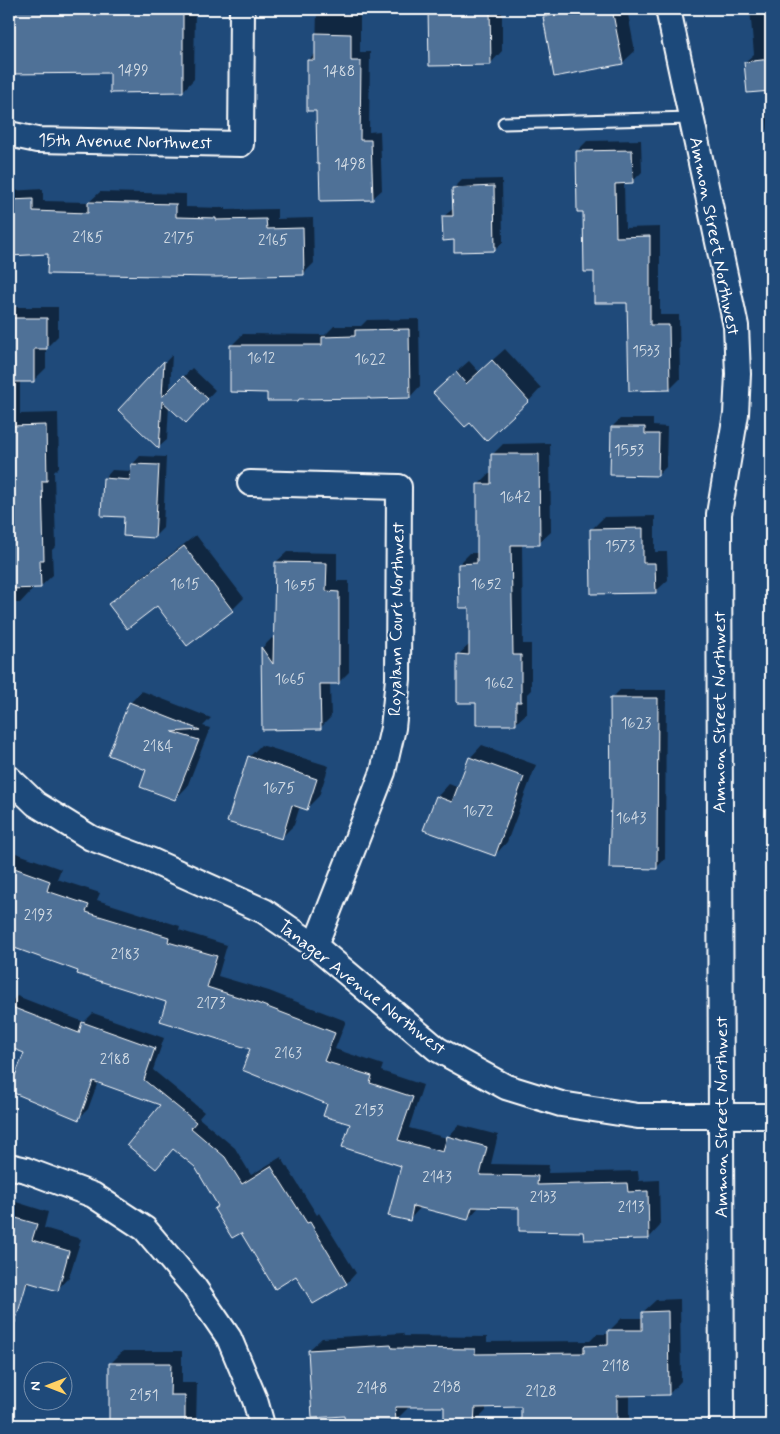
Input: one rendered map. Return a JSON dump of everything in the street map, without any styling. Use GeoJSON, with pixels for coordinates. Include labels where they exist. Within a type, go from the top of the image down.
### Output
{"type":"FeatureCollection","features":[{"type":"Feature","properties":{"kind":"street","name":"15th Avenue Northwest"},"geometry":{"type":"LineString","coordinates":[[9,134],[37,140],[241,144],[242,9]]}},
{"type":"Feature","properties":{"kind":"street","name":"Ammon Street Northwest"},"geometry":{"type":"LineString","coordinates":[[668,9],[736,326],[738,374],[736,414],[719,514],[722,1425]]}},
{"type":"Feature","properties":{"kind":"street","name":"Royalann Court Northwest"},"geometry":{"type":"LineString","coordinates":[[250,483],[399,487],[398,679],[393,728],[383,772],[315,946]]}},
{"type":"Feature","properties":{"kind":"street","name":"Tanager Avenue Northwest"},"geometry":{"type":"LineString","coordinates":[[9,778],[36,804],[91,838],[150,860],[264,911],[315,946],[437,1049],[506,1087],[561,1104],[638,1116],[771,1116]]}},
{"type":"Feature","properties":{"kind":"street"},"geometry":{"type":"LineString","coordinates":[[9,1166],[26,1170],[92,1195],[145,1229],[194,1287],[229,1338],[255,1400],[262,1425]]}},
{"type":"Feature","properties":{"kind":"lane"},"geometry":{"type":"LineString","coordinates":[[504,123],[691,118]]}},
{"type":"Feature","properties":{"kind":"building"},"geometry":{"type":"Polygon","coordinates":[[[9,9],[183,9],[183,92],[110,93],[110,73],[9,74],[9,9]]]}},
{"type":"Feature","properties":{"kind":"building"},"geometry":{"type":"Polygon","coordinates":[[[428,9],[490,9],[491,65],[429,66],[428,9]]]}},
{"type":"Feature","properties":{"kind":"building"},"geometry":{"type":"Polygon","coordinates":[[[558,9],[612,9],[623,64],[554,77],[543,17],[559,14],[558,9]]]}},
{"type":"Feature","properties":{"kind":"building"},"geometry":{"type":"Polygon","coordinates":[[[315,33],[351,34],[351,61],[361,61],[360,140],[371,140],[373,200],[320,201],[316,111],[307,111],[307,60],[315,60],[315,33]]]}},
{"type":"Feature","properties":{"kind":"building"},"geometry":{"type":"Polygon","coordinates":[[[771,59],[771,91],[747,93],[744,62],[771,59]]]}},
{"type":"Feature","properties":{"kind":"building"},"geometry":{"type":"Polygon","coordinates":[[[632,150],[633,183],[615,184],[616,237],[650,236],[650,325],[669,325],[670,390],[629,391],[627,303],[594,303],[594,272],[584,272],[583,212],[577,212],[576,151],[632,150]]]}},
{"type":"Feature","properties":{"kind":"building"},"geometry":{"type":"Polygon","coordinates":[[[494,186],[495,251],[454,252],[454,240],[443,241],[442,216],[453,216],[452,188],[494,186]]]}},
{"type":"Feature","properties":{"kind":"building"},"geometry":{"type":"Polygon","coordinates":[[[33,199],[33,211],[88,213],[88,202],[176,204],[176,217],[216,218],[216,220],[266,219],[267,229],[303,228],[304,275],[215,277],[47,274],[48,254],[9,256],[9,200],[33,199]]]}},
{"type":"Feature","properties":{"kind":"building"},"geometry":{"type":"Polygon","coordinates":[[[9,318],[47,318],[47,349],[34,349],[34,382],[9,382],[9,318]]]}},
{"type":"Feature","properties":{"kind":"building"},"geometry":{"type":"Polygon","coordinates":[[[409,329],[410,398],[267,401],[267,393],[230,392],[230,345],[322,345],[322,337],[355,336],[355,330],[409,329]]]}},
{"type":"Feature","properties":{"kind":"building"},"geometry":{"type":"Polygon","coordinates":[[[492,360],[529,401],[486,441],[470,423],[465,427],[433,393],[456,372],[466,384],[492,360]]]}},
{"type":"Feature","properties":{"kind":"building"},"geometry":{"type":"Polygon","coordinates":[[[164,361],[162,397],[183,376],[208,399],[186,423],[162,401],[159,449],[118,410],[164,361]]]}},
{"type":"Feature","properties":{"kind":"building"},"geometry":{"type":"Polygon","coordinates":[[[46,425],[47,481],[42,481],[44,560],[40,560],[41,588],[9,589],[9,426],[46,425]]]}},
{"type":"Feature","properties":{"kind":"building"},"geometry":{"type":"Polygon","coordinates":[[[611,427],[645,427],[645,434],[659,434],[658,476],[610,475],[611,427]]]}},
{"type":"Feature","properties":{"kind":"building"},"geometry":{"type":"Polygon","coordinates":[[[491,454],[539,454],[540,545],[511,545],[513,655],[521,655],[521,702],[516,702],[516,725],[476,725],[476,703],[457,703],[457,654],[469,655],[469,608],[459,608],[458,564],[477,563],[477,484],[491,484],[491,454]]]}},
{"type":"Feature","properties":{"kind":"building"},"geometry":{"type":"Polygon","coordinates":[[[131,464],[159,465],[155,538],[123,536],[124,517],[101,516],[103,478],[130,480],[131,464]]]}},
{"type":"Feature","properties":{"kind":"building"},"geometry":{"type":"Polygon","coordinates":[[[643,528],[643,563],[655,563],[656,593],[591,594],[590,529],[643,528]]]}},
{"type":"Feature","properties":{"kind":"building"},"geometry":{"type":"Polygon","coordinates":[[[184,546],[233,611],[187,646],[157,606],[127,629],[108,604],[184,546]]]}},
{"type":"Feature","properties":{"kind":"building"},"geometry":{"type":"Polygon","coordinates":[[[275,562],[327,563],[326,591],[339,592],[339,684],[320,684],[321,729],[262,730],[261,647],[273,664],[275,562]]]}},
{"type":"Feature","properties":{"kind":"building"},"geometry":{"type":"Polygon","coordinates":[[[610,698],[658,698],[657,869],[609,868],[611,800],[610,698]]]}},
{"type":"Feature","properties":{"kind":"building"},"geometry":{"type":"Polygon","coordinates":[[[129,702],[200,730],[172,732],[199,740],[175,800],[140,787],[146,770],[108,755],[129,702]]]}},
{"type":"Feature","properties":{"kind":"building"},"geometry":{"type":"Polygon","coordinates":[[[248,756],[317,779],[307,810],[292,805],[282,839],[227,822],[248,756]]]}},
{"type":"Feature","properties":{"kind":"building"},"geometry":{"type":"Polygon","coordinates":[[[469,757],[524,777],[495,856],[423,830],[436,796],[452,802],[469,757]]]}},
{"type":"Feature","properties":{"kind":"building"},"geometry":{"type":"Polygon","coordinates":[[[9,866],[50,881],[47,891],[89,905],[86,912],[169,937],[168,942],[217,956],[207,987],[257,1003],[335,1033],[324,1061],[372,1076],[370,1083],[413,1097],[398,1140],[443,1152],[447,1136],[487,1147],[480,1175],[538,1176],[537,1185],[627,1183],[628,1192],[648,1191],[649,1239],[584,1240],[583,1232],[519,1231],[519,1208],[472,1207],[468,1220],[413,1206],[410,1221],[388,1216],[401,1166],[342,1147],[350,1124],[323,1116],[327,1104],[242,1070],[250,1049],[160,1021],[166,1002],[77,974],[78,971],[9,946],[9,866]]]}},
{"type":"Feature","properties":{"kind":"building"},"geometry":{"type":"Polygon","coordinates":[[[9,1006],[79,1033],[82,1022],[155,1048],[144,1080],[196,1122],[191,1128],[225,1157],[242,1184],[271,1166],[307,1223],[310,1222],[347,1284],[313,1304],[296,1276],[275,1289],[241,1233],[232,1238],[214,1209],[218,1206],[195,1167],[173,1149],[156,1169],[127,1145],[160,1105],[93,1081],[79,1120],[9,1091],[24,1053],[9,1047],[9,1006]]]}},
{"type":"Feature","properties":{"kind":"building"},"geometry":{"type":"Polygon","coordinates":[[[9,1216],[37,1224],[32,1240],[69,1251],[58,1291],[27,1282],[15,1323],[9,1322],[9,1216]]]}},
{"type":"Feature","properties":{"kind":"building"},"geometry":{"type":"Polygon","coordinates":[[[668,1311],[669,1395],[617,1396],[617,1425],[521,1424],[521,1407],[475,1408],[474,1424],[444,1424],[444,1407],[395,1407],[396,1422],[345,1424],[344,1416],[312,1418],[308,1350],[391,1345],[392,1348],[475,1349],[475,1354],[584,1353],[584,1346],[608,1345],[608,1330],[642,1330],[642,1312],[668,1311]]]}},
{"type":"Feature","properties":{"kind":"building"},"geometry":{"type":"Polygon","coordinates":[[[109,1363],[171,1363],[170,1395],[185,1395],[185,1425],[109,1425],[109,1363]]]}}]}
